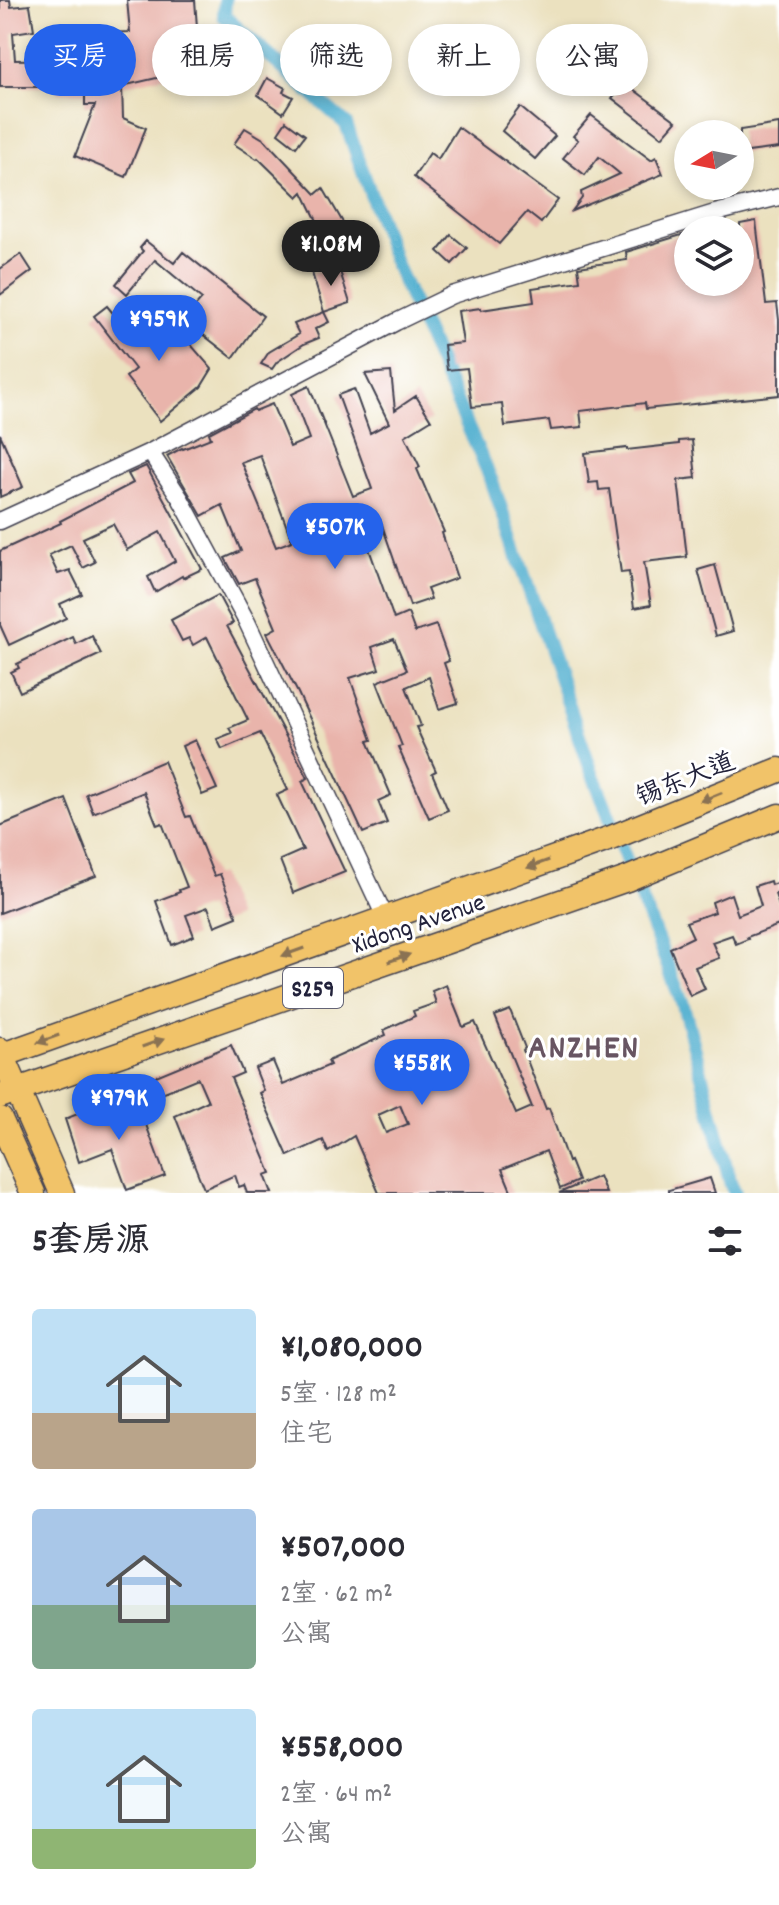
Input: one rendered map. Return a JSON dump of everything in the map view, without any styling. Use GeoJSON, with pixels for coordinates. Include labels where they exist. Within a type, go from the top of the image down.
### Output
{"type":"FeatureCollection","features":[{"type":"Feature","properties":{"kind":"main road","name":"锡东大道"},"geometry":{"type":"LineString","coordinates":[[611,838],[779,770]]}},
{"type":"Feature","properties":{"kind":"main road","name":"Xidong Avenue"},"geometry":{"type":"LineString","coordinates":[[8,1093],[627,879],[779,816]]}},
{"type":"Feature","properties":{"kind":"main road","name":"Xidong Avenue"},"geometry":{"type":"LineString","coordinates":[[1,1054],[611,838]]}},
{"type":"Feature","properties":{"kind":"main road"},"geometry":{"type":"LineString","coordinates":[[1,1054],[8,1093],[62,1193]]}},
{"type":"Feature","properties":{"kind":"main road"},"geometry":{"type":"LineString","coordinates":[[0,1119],[33,1193]]}},
{"type":"Feature","properties":{"kind":"street"},"geometry":{"type":"LineString","coordinates":[[0,521],[150,452],[452,295],[715,213],[779,197]]}},
{"type":"Feature","properties":{"kind":"street"},"geometry":{"type":"LineString","coordinates":[[150,452],[180,498],[247,622],[386,919]]}},
{"type":"Feature","properties":{"kind":"building"},"geometry":{"type":"Polygon","coordinates":[[[0,0],[10,0],[11,7],[30,5],[33,24],[24,24],[24,31],[13,33],[15,60],[24,60],[24,87],[0,87],[0,0]]]}},
{"type":"Feature","properties":{"kind":"building"},"geometry":{"type":"Polygon","coordinates":[[[127,0],[195,0],[197,24],[152,24],[152,79],[136,83],[136,24],[129,24],[127,0]]]}},
{"type":"Feature","properties":{"kind":"building"},"geometry":{"type":"Polygon","coordinates":[[[267,78],[280,85],[280,96],[293,97],[283,113],[259,96],[264,96],[267,78]]]}},
{"type":"Feature","properties":{"kind":"building"},"geometry":{"type":"Polygon","coordinates":[[[85,96],[122,96],[123,118],[146,128],[126,177],[75,156],[95,105],[85,105],[85,96]]]}},
{"type":"Feature","properties":{"kind":"building"},"geometry":{"type":"Polygon","coordinates":[[[642,96],[675,120],[674,123],[662,137],[612,98],[642,96]]]}},
{"type":"Feature","properties":{"kind":"building"},"geometry":{"type":"Polygon","coordinates":[[[520,107],[555,136],[535,159],[502,131],[520,107]]]}},
{"type":"Feature","properties":{"kind":"building"},"geometry":{"type":"Polygon","coordinates":[[[591,115],[651,160],[656,157],[663,174],[572,211],[582,198],[581,192],[620,174],[599,157],[585,175],[563,158],[578,140],[573,136],[591,115]]]}},
{"type":"Feature","properties":{"kind":"building"},"geometry":{"type":"Polygon","coordinates":[[[286,121],[305,135],[296,147],[278,133],[286,121]]]}},
{"type":"Feature","properties":{"kind":"building"},"geometry":{"type":"Polygon","coordinates":[[[779,124],[779,148],[754,151],[754,128],[779,124]]]}},
{"type":"Feature","properties":{"kind":"building"},"geometry":{"type":"Polygon","coordinates":[[[458,127],[558,200],[541,223],[527,212],[499,244],[414,177],[430,153],[438,159],[458,127]]]}},
{"type":"Feature","properties":{"kind":"building"},"geometry":{"type":"Polygon","coordinates":[[[245,128],[265,140],[316,194],[323,188],[356,245],[335,258],[303,192],[298,197],[258,158],[234,144],[245,128]]]}},
{"type":"Feature","properties":{"kind":"building"},"geometry":{"type":"Polygon","coordinates":[[[754,221],[766,304],[777,303],[779,395],[646,409],[645,403],[580,411],[582,427],[551,430],[549,420],[505,426],[502,404],[472,407],[467,368],[447,370],[444,345],[463,343],[458,311],[534,302],[532,288],[580,281],[578,267],[627,260],[626,252],[674,237],[674,296],[754,296],[754,221]]]}},
{"type":"Feature","properties":{"kind":"building"},"geometry":{"type":"Polygon","coordinates":[[[451,235],[467,248],[452,264],[438,251],[451,235]]]}},
{"type":"Feature","properties":{"kind":"building"},"geometry":{"type":"Polygon","coordinates":[[[146,241],[174,263],[183,252],[263,316],[233,358],[188,323],[196,313],[192,310],[202,299],[155,260],[127,294],[116,284],[143,251],[140,248],[146,241]]]}},
{"type":"Feature","properties":{"kind":"building"},"geometry":{"type":"Polygon","coordinates":[[[21,254],[32,271],[0,295],[0,269],[21,254]]]}},
{"type":"Feature","properties":{"kind":"building"},"geometry":{"type":"Polygon","coordinates":[[[338,265],[350,303],[324,312],[312,273],[338,265]]]}},
{"type":"Feature","properties":{"kind":"building"},"geometry":{"type":"Polygon","coordinates":[[[107,306],[136,341],[167,317],[212,369],[201,387],[160,421],[126,377],[135,369],[94,316],[107,306]]]}},
{"type":"Feature","properties":{"kind":"building"},"geometry":{"type":"Polygon","coordinates":[[[324,312],[329,322],[315,329],[319,338],[304,344],[277,362],[272,369],[261,364],[269,352],[299,334],[294,324],[324,312]]]}},
{"type":"Feature","properties":{"kind":"building"},"geometry":{"type":"Polygon","coordinates":[[[391,372],[395,410],[416,396],[431,420],[405,436],[444,532],[457,578],[427,589],[431,599],[410,606],[382,525],[363,532],[394,619],[408,613],[415,632],[436,625],[449,661],[444,663],[458,703],[439,709],[429,677],[406,687],[421,726],[416,727],[436,771],[432,773],[448,810],[429,818],[398,747],[402,746],[377,682],[407,670],[394,639],[372,647],[379,669],[350,678],[372,740],[368,741],[391,795],[378,801],[387,823],[363,833],[267,633],[276,628],[255,578],[239,584],[225,558],[241,551],[222,505],[202,516],[167,456],[211,438],[209,433],[254,409],[272,404],[290,447],[309,439],[292,394],[309,386],[353,496],[372,489],[338,395],[354,389],[370,433],[389,423],[365,374],[391,372]],[[260,455],[241,462],[276,547],[292,541],[260,455]]]}},
{"type":"Feature","properties":{"kind":"building"},"geometry":{"type":"Polygon","coordinates":[[[0,434],[23,487],[0,497],[0,434]]]}},
{"type":"Feature","properties":{"kind":"building"},"geometry":{"type":"Polygon","coordinates":[[[692,440],[696,478],[678,480],[687,557],[644,562],[651,605],[634,608],[629,572],[621,573],[609,489],[599,490],[598,482],[589,483],[585,453],[679,444],[679,441],[692,440]]]}},
{"type":"Feature","properties":{"kind":"building"},"geometry":{"type":"Polygon","coordinates":[[[146,466],[202,569],[182,576],[155,592],[148,577],[175,561],[160,532],[127,550],[113,524],[83,538],[95,562],[83,568],[71,545],[49,555],[58,574],[70,570],[82,594],[60,604],[66,618],[9,645],[0,625],[0,551],[61,523],[133,483],[128,474],[146,466]]]}},
{"type":"Feature","properties":{"kind":"building"},"geometry":{"type":"Polygon","coordinates":[[[715,565],[733,631],[716,636],[698,570],[715,565]]]}},
{"type":"Feature","properties":{"kind":"building"},"geometry":{"type":"Polygon","coordinates":[[[218,595],[233,623],[227,626],[308,778],[302,781],[345,872],[293,893],[280,860],[303,850],[277,795],[288,790],[260,733],[222,749],[217,739],[232,733],[229,728],[248,720],[207,637],[193,645],[189,638],[182,641],[171,620],[218,595]]]}},
{"type":"Feature","properties":{"kind":"building"},"geometry":{"type":"Polygon","coordinates":[[[92,636],[101,654],[20,692],[11,672],[19,668],[17,664],[73,637],[76,644],[92,636]]]}},
{"type":"Feature","properties":{"kind":"building"},"geometry":{"type":"Polygon","coordinates":[[[195,740],[217,789],[202,795],[182,746],[195,740]]]}},
{"type":"Feature","properties":{"kind":"building"},"geometry":{"type":"Polygon","coordinates":[[[164,761],[186,817],[190,816],[214,876],[220,874],[237,917],[215,926],[208,907],[186,915],[194,936],[172,945],[156,901],[187,887],[162,823],[157,825],[144,792],[93,813],[86,794],[164,761]]]}},
{"type":"Feature","properties":{"kind":"building"},"geometry":{"type":"Polygon","coordinates":[[[66,799],[96,876],[0,913],[0,826],[66,799]]]}},
{"type":"Feature","properties":{"kind":"building"},"geometry":{"type":"Polygon","coordinates":[[[770,881],[771,885],[779,882],[779,893],[775,894],[779,906],[779,925],[736,944],[732,935],[712,942],[719,958],[695,967],[705,989],[690,996],[670,948],[693,937],[686,922],[715,912],[712,902],[731,894],[738,915],[761,906],[755,886],[770,881]]]}},
{"type":"Feature","properties":{"kind":"building"},"geometry":{"type":"Polygon","coordinates":[[[446,985],[463,1027],[475,1022],[516,1114],[532,1107],[495,1016],[510,1010],[546,1109],[549,1108],[578,1181],[560,1189],[546,1151],[502,1169],[512,1193],[379,1193],[354,1136],[328,1152],[323,1140],[288,1156],[260,1093],[264,1091],[255,1068],[273,1061],[283,1085],[330,1065],[328,1061],[386,1035],[384,1030],[415,1016],[413,1011],[436,1003],[432,991],[446,985]],[[400,1105],[378,1115],[386,1133],[408,1124],[400,1105]]]}},
{"type":"Feature","properties":{"kind":"building"},"geometry":{"type":"Polygon","coordinates":[[[231,1045],[243,1073],[231,1078],[271,1173],[265,1175],[272,1193],[247,1193],[244,1185],[239,1187],[235,1175],[204,1189],[175,1116],[208,1101],[198,1078],[145,1100],[139,1083],[231,1045]]]}},
{"type":"Feature","properties":{"kind":"building"},"geometry":{"type":"Polygon","coordinates":[[[135,1095],[165,1176],[127,1190],[112,1149],[79,1162],[65,1119],[85,1111],[87,1120],[118,1109],[116,1103],[135,1095]]]}},
{"type":"Feature","properties":{"kind":"building"},"geometry":{"type":"Polygon","coordinates":[[[599,1176],[606,1193],[559,1193],[599,1176]]]}},
{"type":"Feature","properties":{"kind":"building"},"geometry":{"type":"Polygon","coordinates":[[[710,1178],[715,1193],[669,1193],[669,1190],[710,1178]]]}},
{"type":"Feature","properties":{"kind":"waterway"},"geometry":{"type":"LineString","coordinates":[[225,0],[224,16],[346,124],[395,263],[491,479],[590,767],[683,1005],[735,1193]]}},
{"type":"Feature","properties":{"kind":"district","name":"ANZHEN"},"geometry":{"type":"Point","coordinates":[584,1045]}}]}
